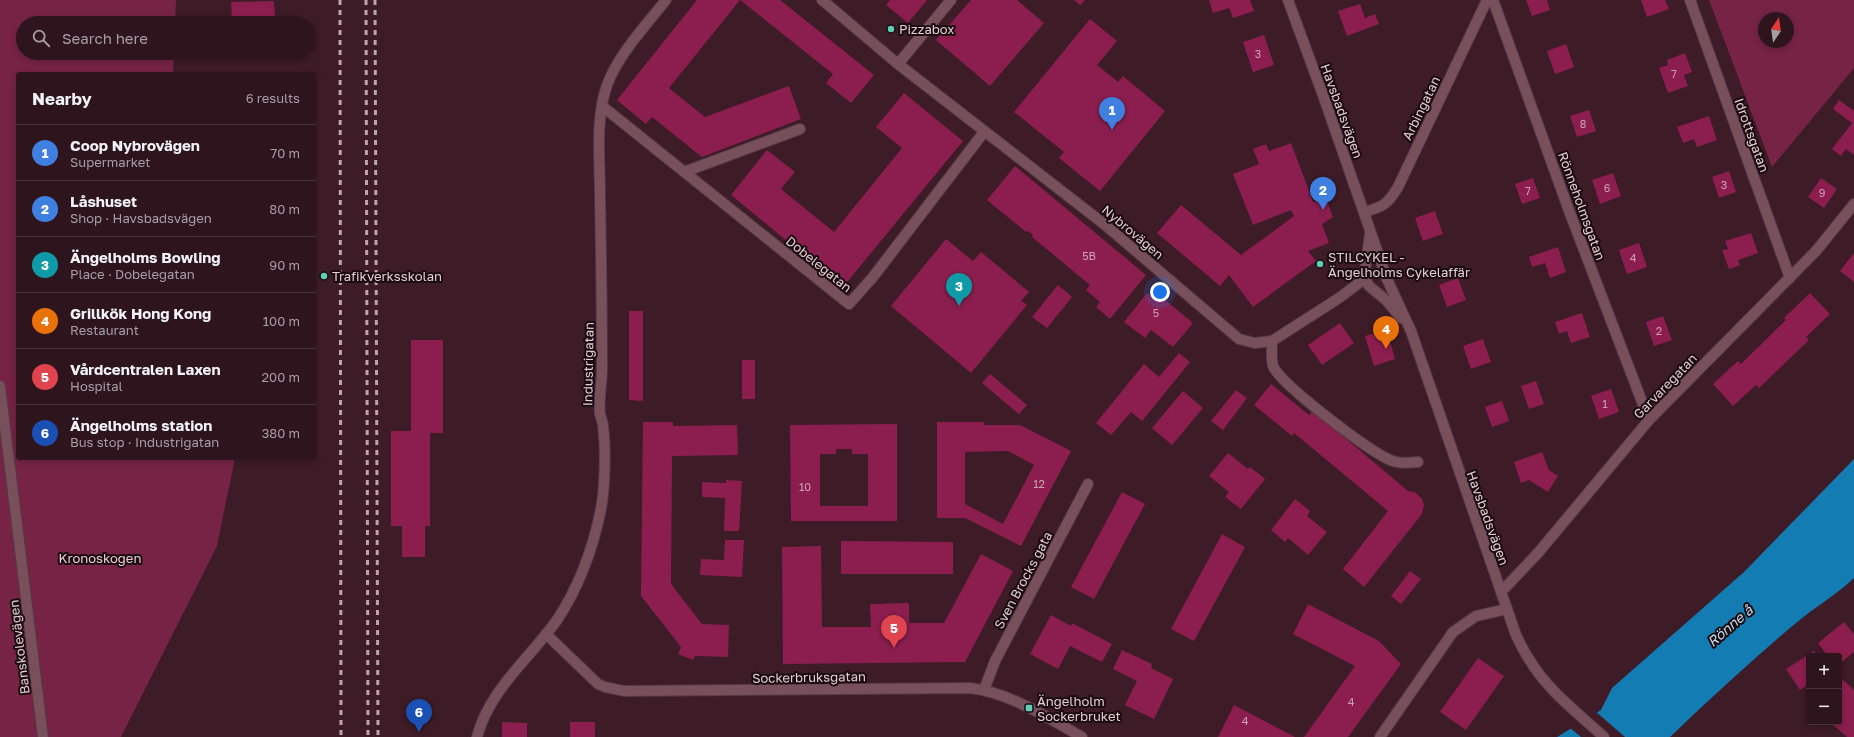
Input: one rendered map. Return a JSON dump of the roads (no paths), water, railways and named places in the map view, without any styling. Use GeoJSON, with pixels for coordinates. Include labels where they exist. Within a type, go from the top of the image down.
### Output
{"type":"FeatureCollection","features":[{"type":"Feature","properties":{"kind":"street","name":"Industrigatan"},"geometry":{"type":"LineString","coordinates":[[477,737],[485,714],[504,684],[546,634],[567,602],[579,580],[596,530],[603,492],[603,425],[600,414],[602,371],[600,158],[602,106],[605,92],[612,74],[627,51],[666,0]]}},
{"type":"Feature","properties":{"kind":"street","name":"Nybrovägen"},"geometry":{"type":"LineString","coordinates":[[822,0],[898,64],[1104,224],[1239,339],[1255,343],[1272,341]]}},
{"type":"Feature","properties":{"kind":"street"},"geometry":{"type":"LineString","coordinates":[[898,64],[951,0]]}},
{"type":"Feature","properties":{"kind":"street","name":"Havsbadsvägen"},"geometry":{"type":"LineString","coordinates":[[1288,0],[1370,232],[1386,275],[1411,331],[1516,635],[1529,660],[1565,701],[1604,737]]}},
{"type":"Feature","properties":{"kind":"street","name":"Arbingatan"},"geometry":{"type":"LineString","coordinates":[[1364,212],[1380,208],[1391,199],[1488,0]]}},
{"type":"Feature","properties":{"kind":"street","name":"Rönneholmsgatan"},"geometry":{"type":"LineString","coordinates":[[1493,0],[1568,208],[1650,420]]}},
{"type":"Feature","properties":{"kind":"street","name":"Idrottsgatan"},"geometry":{"type":"LineString","coordinates":[[1690,0],[1790,278]]}},
{"type":"Feature","properties":{"kind":"street","name":"Dobelegatan"},"geometry":{"type":"LineString","coordinates":[[602,106],[849,304],[873,277],[984,132]]}},
{"type":"Feature","properties":{"kind":"street"},"geometry":{"type":"LineString","coordinates":[[684,172],[800,129]]}},
{"type":"Feature","properties":{"kind":"street","name":"Garvaregatan"},"geometry":{"type":"LineString","coordinates":[[1501,592],[1538,553],[1650,420],[1816,251],[1854,204]]}},
{"type":"Feature","properties":{"kind":"street","name":"Havsbadsvägen"},"geometry":{"type":"LineString","coordinates":[[1370,232],[1368,281],[1386,300],[1411,331]]}},
{"type":"Feature","properties":{"kind":"street"},"geometry":{"type":"LineString","coordinates":[[1368,281],[1372,266],[1376,266],[1386,275],[1382,286],[1368,281],[1360,283],[1272,341],[1273,366],[1280,376],[1299,393],[1358,439],[1388,459],[1406,463],[1418,462]]}},
{"type":"Feature","properties":{"kind":"street","name":"Banskolevägen"},"geometry":{"type":"LineString","coordinates":[[0,386],[43,737]]}},
{"type":"Feature","properties":{"kind":"street","name":"Sven Brocks gata"},"geometry":{"type":"LineString","coordinates":[[984,690],[995,662],[1088,484]]}},
{"type":"Feature","properties":{"kind":"street"},"geometry":{"type":"LineString","coordinates":[[1380,737],[1453,632],[1476,616],[1507,609]]}},
{"type":"Feature","properties":{"kind":"street","name":"Sockerbruksgatan"},"geometry":{"type":"LineString","coordinates":[[546,634],[598,684],[624,691],[959,688],[984,690],[1010,699],[1082,737]]}},
{"type":"Feature","properties":{"kind":"water","name":"Rönne å"},"geometry":{"type":"Polygon","coordinates":[[[1854,459],[1854,578],[1803,617],[1732,679],[1670,737],[1557,737],[1601,710],[1612,688],[1744,572],[1854,459]]]}},
{"type":"Feature","properties":{"kind":"railway"},"geometry":{"type":"LineString","coordinates":[[340,0],[341,737]]}},
{"type":"Feature","properties":{"kind":"railway"},"geometry":{"type":"LineString","coordinates":[[366,0],[368,737]]}},
{"type":"Feature","properties":{"kind":"railway"},"geometry":{"type":"LineString","coordinates":[[375,0],[378,737]]}},
{"type":"Feature","properties":{"kind":"place","name":"Pizzabox"},"geometry":{"type":"Point","coordinates":[891,29]}},
{"type":"Feature","properties":{"kind":"place","name":"Coop Nybrovägen"},"geometry":{"type":"Point","coordinates":[1112,130]}},
{"type":"Feature","properties":{"kind":"place","name":"Låshuset"},"geometry":{"type":"Point","coordinates":[1323,210]}},
{"type":"Feature","properties":{"kind":"place","name":"STILCYKEL - Ängelholms Cykelaffär"},"geometry":{"type":"Point","coordinates":[1320,264]}},
{"type":"Feature","properties":{"kind":"place","name":"Trafikverksskolan"},"geometry":{"type":"Point","coordinates":[324,276]}},
{"type":"Feature","properties":{"kind":"place","name":"Ängelholms Bowling"},"geometry":{"type":"Point","coordinates":[959,306]}},
{"type":"Feature","properties":{"kind":"place","name":"Grillkök Hong Kong"},"geometry":{"type":"Point","coordinates":[1386,349]}},
{"type":"Feature","properties":{"kind":"place","name":"Vårdcentralen Laxen"},"geometry":{"type":"Point","coordinates":[894,648]}},
{"type":"Feature","properties":{"kind":"place","name":"Ängelholm Sockerbruket"},"geometry":{"type":"Point","coordinates":[1029,708]}},
{"type":"Feature","properties":{"kind":"place","name":"Ängelholms station"},"geometry":{"type":"Point","coordinates":[419,732]}},
{"type":"Feature","properties":{"kind":"park label","name":"Kronoskogen"},"geometry":{"type":"Point","coordinates":[100,558]}}]}
